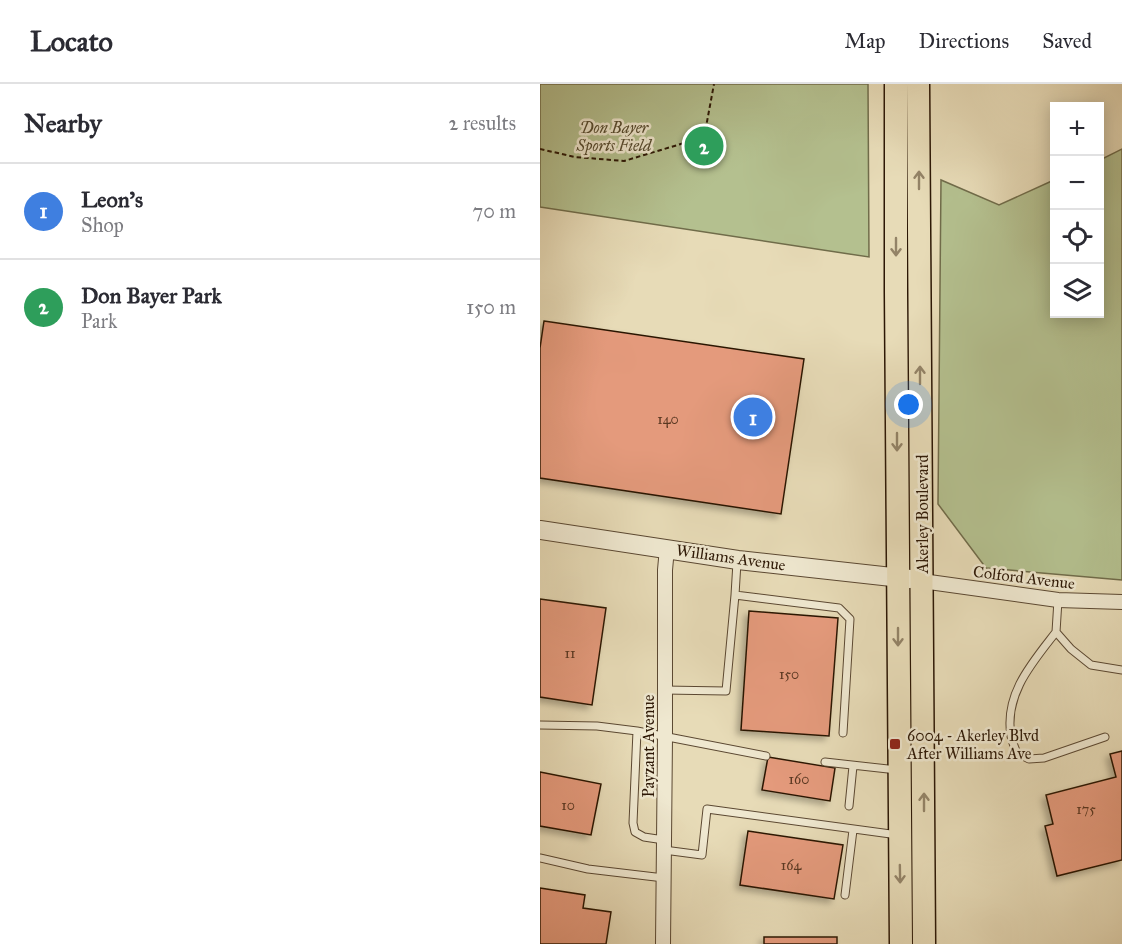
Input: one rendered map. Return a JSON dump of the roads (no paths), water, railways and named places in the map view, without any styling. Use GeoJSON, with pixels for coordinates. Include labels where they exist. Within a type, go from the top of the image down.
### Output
{"type":"FeatureCollection","features":[{"type":"Feature","properties":{"kind":"main road","name":"Akerley Boulevard"},"geometry":{"type":"LineString","coordinates":[[896,84],[901,944]]}},
{"type":"Feature","properties":{"kind":"main road","name":"Akerley Boulevard"},"geometry":{"type":"LineString","coordinates":[[918,84],[924,944]]}},
{"type":"Feature","properties":{"kind":"street","name":"Williams Avenue"},"geometry":{"type":"LineString","coordinates":[[540,530],[738,560],[922,581]]}},
{"type":"Feature","properties":{"kind":"street","name":"Payzant Avenue"},"geometry":{"type":"LineString","coordinates":[[663,944],[667,548]]}},
{"type":"Feature","properties":{"kind":"street","name":"Colford Avenue"},"geometry":{"type":"LineString","coordinates":[[922,581],[1058,600],[1122,602]]}},
{"type":"Feature","properties":{"kind":"lane"},"geometry":{"type":"LineString","coordinates":[[664,690],[726,691],[738,560]]}},
{"type":"Feature","properties":{"kind":"lane"},"geometry":{"type":"LineString","coordinates":[[735,595],[839,608],[850,619],[843,733]]}},
{"type":"Feature","properties":{"kind":"lane"},"geometry":{"type":"LineString","coordinates":[[1058,600],[1056,632],[1021,679],[1010,710],[1011,736],[1017,753],[1029,759],[1044,758],[1105,737]]}},
{"type":"Feature","properties":{"kind":"lane"},"geometry":{"type":"LineString","coordinates":[[1056,632],[1071,650],[1091,666],[1122,670]]}},
{"type":"Feature","properties":{"kind":"lane"},"geometry":{"type":"LineString","coordinates":[[540,725],[597,726],[637,731],[766,756]]}},
{"type":"Feature","properties":{"kind":"lane"},"geometry":{"type":"LineString","coordinates":[[637,731],[633,823],[635,832],[664,845],[702,855],[707,809],[900,836]]}},
{"type":"Feature","properties":{"kind":"lane"},"geometry":{"type":"LineString","coordinates":[[825,762],[900,771]]}},
{"type":"Feature","properties":{"kind":"lane"},"geometry":{"type":"LineString","coordinates":[[849,806],[853,766]]}},
{"type":"Feature","properties":{"kind":"lane"},"geometry":{"type":"LineString","coordinates":[[845,895],[853,830]]}},
{"type":"Feature","properties":{"kind":"lane"},"geometry":{"type":"LineString","coordinates":[[540,858],[588,869],[664,878]]}},
{"type":"Feature","properties":{"kind":"place","name":"Don Bayer Park"},"geometry":{"type":"Point","coordinates":[704,146]}},
{"type":"Feature","properties":{"kind":"place","name":"Leon's"},"geometry":{"type":"Point","coordinates":[753,417]}},
{"type":"Feature","properties":{"kind":"place","name":"6004 - Akerley Blvd After Williams Ave"},"geometry":{"type":"Point","coordinates":[895,744]}},
{"type":"Feature","properties":{"kind":"park label","name":"Don Bayer Sports Field"},"geometry":{"type":"Point","coordinates":[614,136]}}]}
